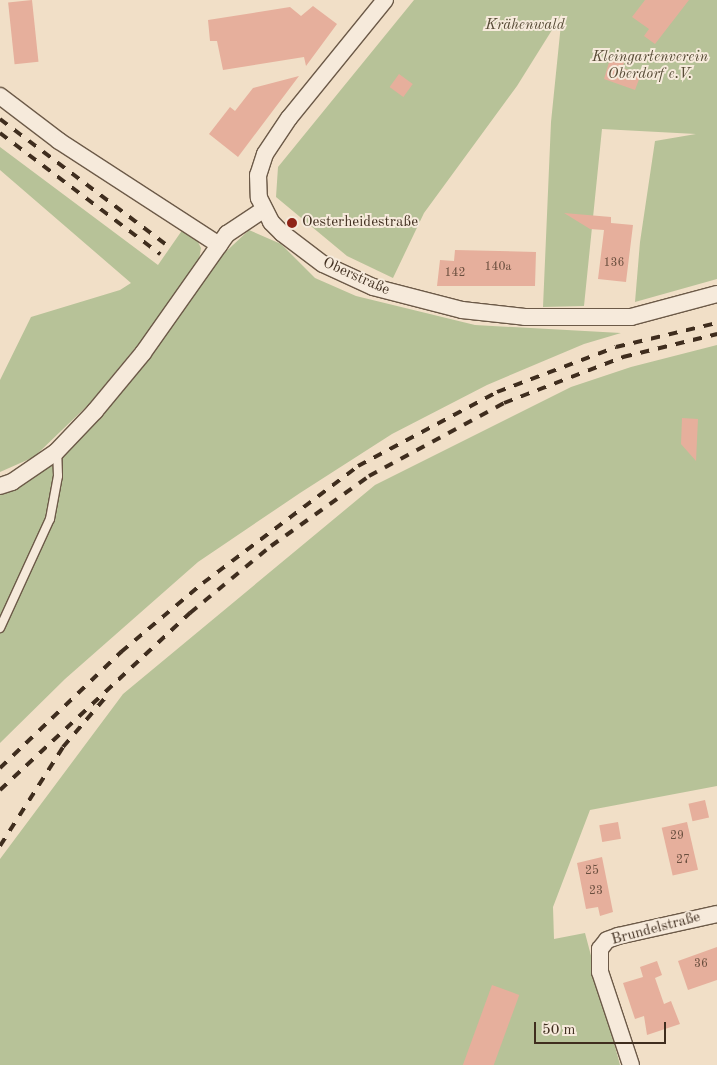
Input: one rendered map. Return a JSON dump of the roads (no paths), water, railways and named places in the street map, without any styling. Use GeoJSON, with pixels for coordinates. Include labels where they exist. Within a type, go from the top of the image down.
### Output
{"type":"FeatureCollection","features":[{"type":"Feature","properties":{"kind":"street"},"geometry":{"type":"LineString","coordinates":[[0,486],[12,482],[56,451],[143,353],[227,234],[263,210],[258,175],[273,140],[385,0]]}},
{"type":"Feature","properties":{"kind":"street"},"geometry":{"type":"LineString","coordinates":[[0,96],[59,141],[219,245]]}},
{"type":"Feature","properties":{"kind":"street","name":"Oberstraße"},"geometry":{"type":"LineString","coordinates":[[263,210],[282,233],[335,271],[385,291],[462,310],[525,317],[631,317],[717,294]]}},
{"type":"Feature","properties":{"kind":"street","name":"Brundelstraße"},"geometry":{"type":"LineString","coordinates":[[631,1065],[600,972],[600,950],[607,940],[618,936],[717,914]]}},
{"type":"Feature","properties":{"kind":"lane"},"geometry":{"type":"LineString","coordinates":[[0,628],[50,519],[58,476],[56,451]]}},
{"type":"Feature","properties":{"kind":"railway"},"geometry":{"type":"LineString","coordinates":[[0,119],[165,244]]}},
{"type":"Feature","properties":{"kind":"railway"},"geometry":{"type":"LineString","coordinates":[[0,133],[160,254]]}},
{"type":"Feature","properties":{"kind":"railway"},"geometry":{"type":"LineString","coordinates":[[0,768],[121,652],[203,583],[358,466],[497,392],[616,347],[717,323]]}},
{"type":"Feature","properties":{"kind":"railway"},"geometry":{"type":"LineString","coordinates":[[0,790],[190,613],[271,546],[369,476],[504,403],[623,357],[717,334]]}},
{"type":"Feature","properties":{"kind":"railway"},"geometry":{"type":"LineString","coordinates":[[0,846],[63,747],[105,698]]}},
{"type":"Feature","properties":{"kind":"place","name":"Oesterheidestraße"},"geometry":{"type":"Point","coordinates":[292,223]}},
{"type":"Feature","properties":{"kind":"park label","name":"Krähenwald"},"geometry":{"type":"Point","coordinates":[525,26]}},
{"type":"Feature","properties":{"kind":"park label","name":"Kleingartenverein Oberdorf e.V."},"geometry":{"type":"Point","coordinates":[650,66]}}]}
